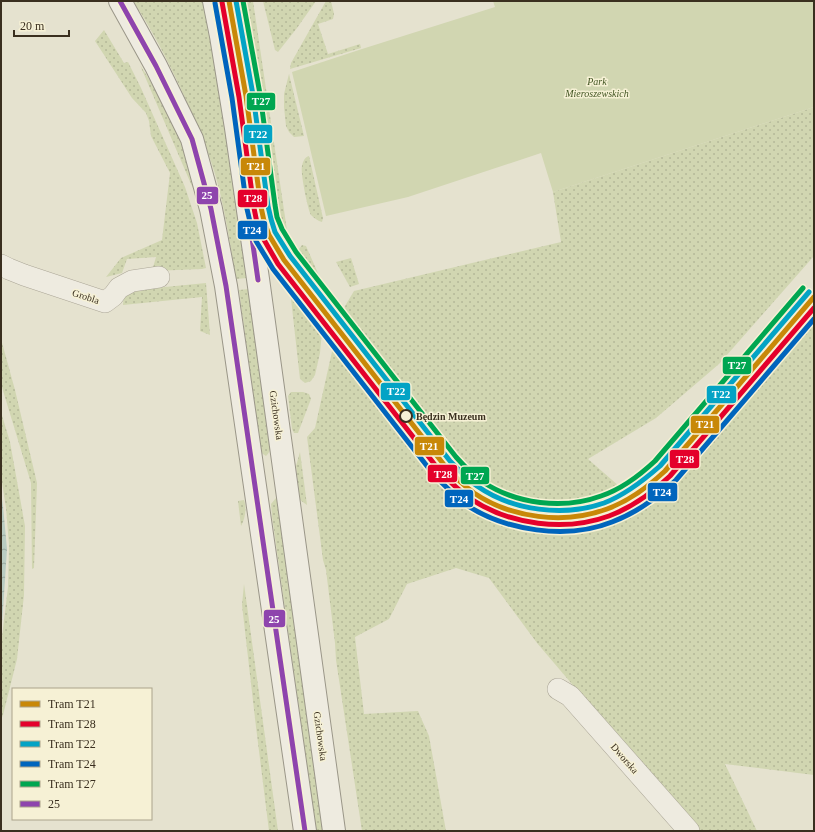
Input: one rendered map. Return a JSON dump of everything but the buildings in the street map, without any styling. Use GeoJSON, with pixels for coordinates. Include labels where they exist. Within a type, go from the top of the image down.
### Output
{"type":"FeatureCollection","features":[{"type":"Feature","properties":{"kind":"street"},"geometry":{"type":"LineString","coordinates":[[120,1],[156,66],[192,139],[211,209],[226,286],[305,831]]}},
{"type":"Feature","properties":{"kind":"street","name":"Gzichowska"},"geometry":{"type":"LineString","coordinates":[[214,1],[236,128],[334,831]]}},
{"type":"Feature","properties":{"kind":"street","name":"Grobla"},"geometry":{"type":"LineString","coordinates":[[5,267],[105,302],[113,296],[118,288],[132,281],[159,277]]}},
{"type":"Feature","properties":{"kind":"street"},"geometry":{"type":"LineString","coordinates":[[255,480],[285,475]]}},
{"type":"Feature","properties":{"kind":"street","name":"Dworska"},"geometry":{"type":"LineString","coordinates":[[558,689],[570,696],[689,831]]}},
{"type":"Feature","properties":{"kind":"green space"},"geometry":{"type":"Polygon","coordinates":[[[133,1],[203,1],[212,40],[247,278],[236,279],[219,187],[199,130],[164,54],[133,1]]]}},
{"type":"Feature","properties":{"kind":"green space"},"geometry":{"type":"Polygon","coordinates":[[[244,1],[253,1],[288,237],[278,218],[274,203],[268,163],[259,77],[244,1]]]}},
{"type":"Feature","properties":{"kind":"green space"},"geometry":{"type":"Polygon","coordinates":[[[263,1],[316,1],[278,52],[275,50],[263,1]]]}},
{"type":"Feature","properties":{"kind":"green space"},"geometry":{"type":"Polygon","coordinates":[[[326,1],[331,1],[334,14],[333,19],[318,24],[328,54],[360,44],[361,48],[290,69],[291,63],[326,1]]]}},
{"type":"Feature","properties":{"kind":"green space","name":"Park Mieroszewskich"},"geometry":{"type":"Polygon","coordinates":[[[493,1],[814,1],[814,107],[553,192],[541,153],[408,197],[326,216],[292,72],[495,7],[493,1]]]}},
{"type":"Feature","properties":{"kind":"green space"},"geometry":{"type":"Polygon","coordinates":[[[104,30],[124,63],[128,62],[185,187],[197,223],[206,268],[152,271],[156,257],[127,259],[122,273],[106,277],[121,258],[162,240],[170,173],[151,136],[149,121],[146,113],[132,98],[95,41],[104,30]]]}},
{"type":"Feature","properties":{"kind":"green space"},"geometry":{"type":"Polygon","coordinates":[[[140,65],[160,98],[177,132],[187,156],[200,201],[191,184],[140,65]]]}},
{"type":"Feature","properties":{"kind":"green space"},"geometry":{"type":"Polygon","coordinates":[[[289,74],[304,136],[294,137],[286,126],[284,94],[289,74]]]}},
{"type":"Feature","properties":{"kind":"green space"},"geometry":{"type":"Polygon","coordinates":[[[814,107],[814,256],[719,364],[656,418],[588,459],[643,507],[814,303],[814,775],[725,764],[757,831],[697,831],[537,643],[489,578],[456,568],[407,584],[389,619],[355,637],[364,714],[418,711],[429,736],[446,831],[362,831],[336,660],[326,570],[323,560],[307,437],[315,428],[333,347],[345,306],[354,291],[561,242],[553,192],[814,107]]]}},
{"type":"Feature","properties":{"kind":"green space"},"geometry":{"type":"Polygon","coordinates":[[[309,156],[323,218],[322,222],[311,215],[305,191],[302,166],[306,157],[309,156]]]}},
{"type":"Feature","properties":{"kind":"green space"},"geometry":{"type":"Polygon","coordinates":[[[260,222],[281,263],[273,269],[268,270],[260,222]]]}},
{"type":"Feature","properties":{"kind":"green space"},"geometry":{"type":"Polygon","coordinates":[[[302,245],[306,246],[321,280],[323,290],[323,320],[320,353],[315,375],[311,381],[305,383],[300,379],[289,281],[293,264],[302,245]]]}},
{"type":"Feature","properties":{"kind":"green space"},"geometry":{"type":"Polygon","coordinates":[[[351,258],[359,284],[350,287],[336,262],[351,258]]]}},
{"type":"Feature","properties":{"kind":"green space"},"geometry":{"type":"Polygon","coordinates":[[[206,283],[210,335],[200,331],[202,297],[123,305],[124,291],[206,283]]]}},
{"type":"Feature","properties":{"kind":"green space"},"geometry":{"type":"Polygon","coordinates":[[[249,289],[270,437],[270,450],[266,456],[261,451],[239,290],[249,289]]]}},
{"type":"Feature","properties":{"kind":"green space"},"geometry":{"type":"Polygon","coordinates":[[[1,339],[15,390],[37,483],[34,568],[32,569],[31,483],[1,384],[1,339]]]}},
{"type":"Feature","properties":{"kind":"green space"},"geometry":{"type":"Polygon","coordinates":[[[291,392],[303,392],[309,394],[311,399],[298,433],[294,433],[292,429],[288,396],[291,392]]]}},
{"type":"Feature","properties":{"kind":"green space"},"geometry":{"type":"Polygon","coordinates":[[[1,412],[10,442],[25,526],[24,595],[17,659],[1,720],[1,645],[8,587],[9,545],[6,508],[1,476],[1,412]]]}},
{"type":"Feature","properties":{"kind":"green space"},"geometry":{"type":"Polygon","coordinates":[[[300,452],[307,505],[300,500],[296,466],[300,452]]]}},
{"type":"Feature","properties":{"kind":"green space"},"geometry":{"type":"Polygon","coordinates":[[[276,498],[326,831],[316,831],[272,516],[271,504],[276,498]]]}},
{"type":"Feature","properties":{"kind":"green space"},"geometry":{"type":"Polygon","coordinates":[[[244,500],[245,513],[241,526],[238,501],[244,500]]]}},
{"type":"Feature","properties":{"kind":"green space"},"geometry":{"type":"Polygon","coordinates":[[[244,584],[278,831],[269,831],[242,605],[244,584]]]}},
{"type":"Feature","properties":{"kind":"water"},"geometry":{"type":"Polygon","coordinates":[[[1,492],[7,549],[1,637],[1,492]]]}},
{"type":"Feature","properties":{"kind":"tram line","name":"T21"},"geometry":{"type":"LineString","coordinates":[[229,1],[246,96],[261,207],[269,235],[284,260],[445,466],[466,487],[489,502],[521,513],[556,518],[590,514],[615,506],[631,498],[652,483],[665,471],[814,297]]}},
{"type":"Feature","properties":{"kind":"tram line","name":"T22"},"geometry":{"type":"LineString","coordinates":[[236,1],[253,95],[268,206],[275,232],[290,256],[450,461],[473,483],[491,494],[522,506],[539,509],[572,510],[604,503],[626,492],[660,466],[809,292]]}},
{"type":"Feature","properties":{"kind":"tram line","name":"T27"},"geometry":{"type":"LineString","coordinates":[[243,1],[260,94],[277,217],[282,229],[296,252],[456,457],[465,467],[483,482],[496,489],[525,500],[556,504],[571,503],[601,496],[630,482],[655,461],[803,288]]}},
{"type":"Feature","properties":{"kind":"tram line","name":"T28"},"geometry":{"type":"LineString","coordinates":[[222,2],[239,97],[254,208],[257,223],[263,238],[278,264],[439,470],[462,493],[486,508],[520,520],[556,525],[592,521],[609,516],[634,504],[649,494],[670,476],[814,308]]}},
{"type":"Feature","properties":{"kind":"tram line","name":"T24"},"geometry":{"type":"LineString","coordinates":[[215,3],[232,98],[247,209],[256,241],[273,269],[434,475],[465,504],[481,513],[499,521],[537,530],[576,531],[594,528],[612,522],[638,510],[654,499],[676,480],[814,319]]}},
{"type":"Feature","properties":{"kind":"transit line","name":"25"},"geometry":{"type":"LineString","coordinates":[[120,1],[156,66],[192,139],[211,209],[226,286],[305,831]]}},
{"type":"Feature","properties":{"kind":"transit line","name":"25"},"geometry":{"type":"LineString","coordinates":[[214,1],[233,105],[258,280]]}},
{"type":"Feature","properties":{"kind":"place","name":"Będzin Muzeum"},"geometry":{"type":"Point","coordinates":[406,416]}}]}
